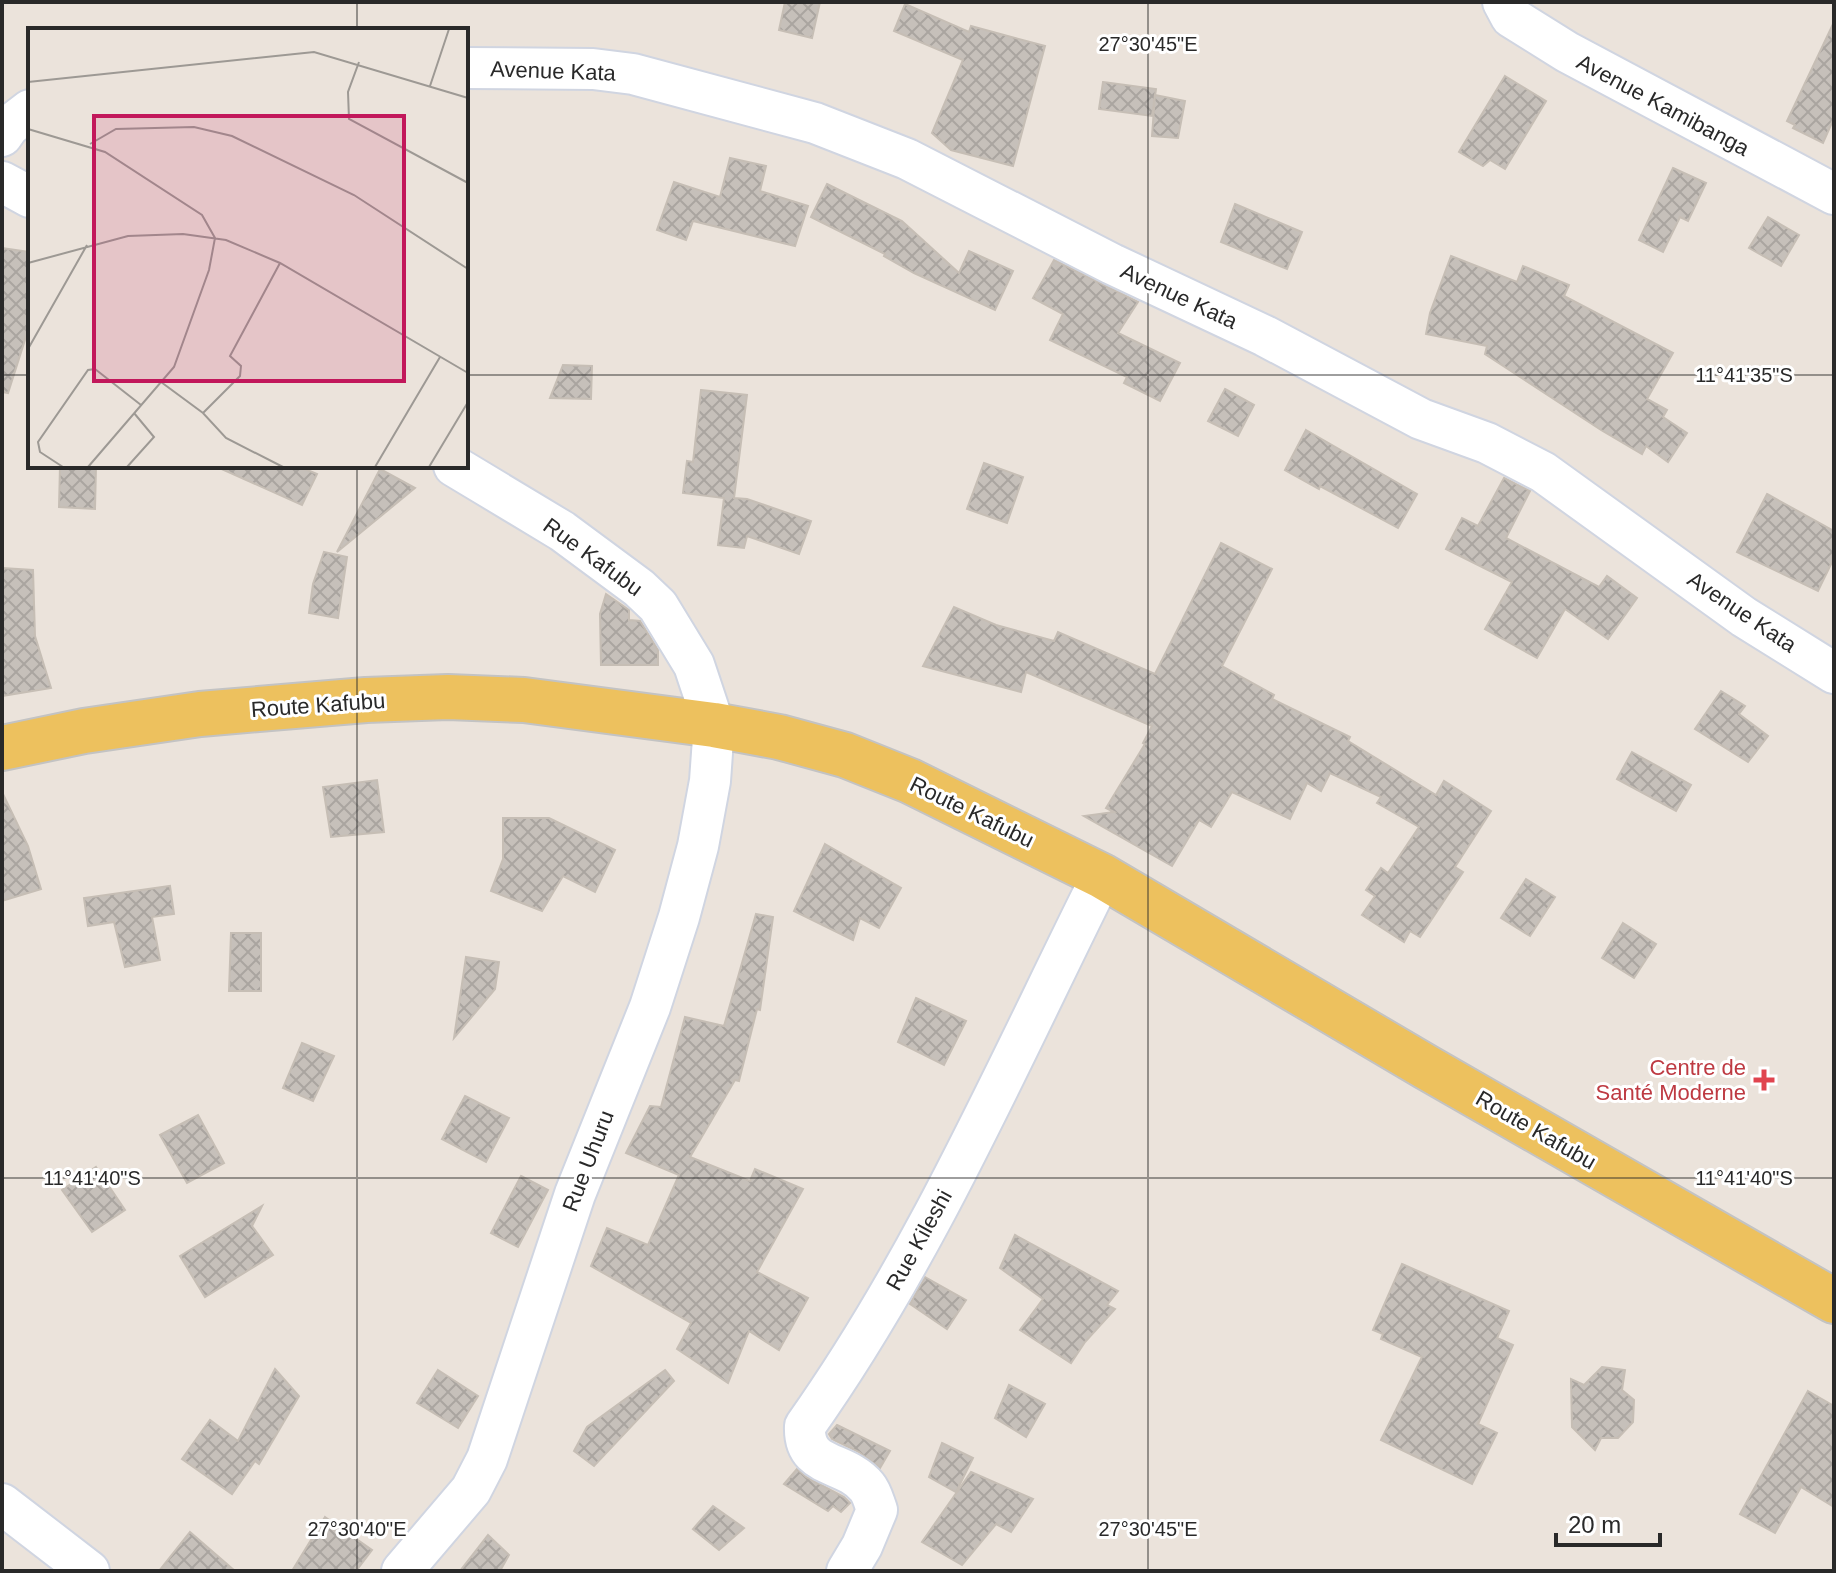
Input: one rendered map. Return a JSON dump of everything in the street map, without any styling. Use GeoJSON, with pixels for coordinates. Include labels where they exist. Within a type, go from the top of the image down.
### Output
{"type":"FeatureCollection","features":[{"type":"Feature","properties":{"kind":"main road","name":"Route Kafubu"},"geometry":{"type":"LineString","coordinates":[[2,748],[84,731],[200,714],[366,700],[448,697],[524,700],[714,725],[779,737],[845,755],[910,781],[1102,876],[1426,1067],[1834,1301]]}},
{"type":"Feature","properties":{"kind":"street","name":"Avenue Kamibanga"},"geometry":{"type":"LineString","coordinates":[[1503,2],[1511,17],[1567,52],[1834,194]]}},
{"type":"Feature","properties":{"kind":"street","name":"Avenue Kata"},"geometry":{"type":"LineString","coordinates":[[468,68],[593,69],[633,74],[815,123],[907,159],[1112,264],[1265,336],[1421,419],[1487,443],[1543,472],[1744,617],[1834,673]]}},
{"type":"Feature","properties":{"kind":"street"},"geometry":{"type":"LineString","coordinates":[[2,136],[9,126],[28,112]]}},
{"type":"Feature","properties":{"kind":"street"},"geometry":{"type":"LineString","coordinates":[[2,182],[28,196]]}},
{"type":"Feature","properties":{"kind":"street","name":"Rue Kafubu"},"geometry":{"type":"LineString","coordinates":[[457,468],[562,531],[639,588],[658,606],[694,665],[714,725]]}},
{"type":"Feature","properties":{"kind":"street","name":"Rue Uhuru"},"geometry":{"type":"LineString","coordinates":[[402,1571],[471,1490],[487,1459],[575,1194],[650,1007],[679,917],[701,833],[710,781],[714,725]]}},
{"type":"Feature","properties":{"kind":"street","name":"Rue Kileshi"},"geometry":{"type":"LineString","coordinates":[[847,1571],[862,1546],[877,1510],[869,1489],[854,1475],[811,1454],[804,1442],[805,1426],[866,1335],[909,1262],[957,1172],[1102,876]]}},
{"type":"Feature","properties":{"kind":"street"},"geometry":{"type":"LineString","coordinates":[[2,1504],[89,1571]]}},
{"type":"Feature","properties":{"kind":"building"},"geometry":{"type":"Polygon","coordinates":[[[785,2],[820,2],[812,38],[779,30],[785,2]]]}},
{"type":"Feature","properties":{"kind":"building"},"geometry":{"type":"Polygon","coordinates":[[[905,4],[969,32],[971,26],[1045,46],[1013,166],[951,150],[932,133],[963,60],[894,31],[905,4]]]}},
{"type":"Feature","properties":{"kind":"building"},"geometry":{"type":"Polygon","coordinates":[[[1834,22],[1834,118],[1823,143],[1793,128],[1795,125],[1787,121],[1834,22]]]}},
{"type":"Feature","properties":{"kind":"building"},"geometry":{"type":"Polygon","coordinates":[[[1505,76],[1546,101],[1505,169],[1490,160],[1483,166],[1459,152],[1505,76]]]}},
{"type":"Feature","properties":{"kind":"building"},"geometry":{"type":"Polygon","coordinates":[[[1103,82],[1156,89],[1152,116],[1099,109],[1103,82]]]}},
{"type":"Feature","properties":{"kind":"building"},"geometry":{"type":"Polygon","coordinates":[[[1155,95],[1185,101],[1178,138],[1152,136],[1155,95]]]}},
{"type":"Feature","properties":{"kind":"building"},"geometry":{"type":"Polygon","coordinates":[[[730,158],[766,166],[760,191],[808,206],[795,246],[693,221],[686,240],[657,230],[674,182],[720,197],[730,158]]]}},
{"type":"Feature","properties":{"kind":"building"},"geometry":{"type":"Polygon","coordinates":[[[1673,168],[1706,183],[1688,221],[1680,217],[1663,252],[1639,240],[1673,168]]]}},
{"type":"Feature","properties":{"kind":"building"},"geometry":{"type":"Polygon","coordinates":[[[827,184],[902,221],[959,273],[969,251],[1013,271],[995,310],[914,273],[885,254],[811,217],[827,184]]]}},
{"type":"Feature","properties":{"kind":"building"},"geometry":{"type":"Polygon","coordinates":[[[1235,204],[1302,232],[1287,269],[1221,242],[1235,204]]]}},
{"type":"Feature","properties":{"kind":"building"},"geometry":{"type":"Polygon","coordinates":[[[1768,217],[1799,235],[1781,266],[1749,248],[1768,217]]]}},
{"type":"Feature","properties":{"kind":"building"},"geometry":{"type":"Polygon","coordinates":[[[2,248],[28,252],[28,330],[8,393],[2,392],[2,248]]]}},
{"type":"Feature","properties":{"kind":"building"},"geometry":{"type":"Polygon","coordinates":[[[1451,256],[1517,282],[1523,266],[1569,285],[1564,296],[1673,353],[1647,399],[1667,410],[1663,417],[1687,433],[1668,462],[1646,446],[1642,454],[1601,430],[1485,354],[1487,346],[1426,334],[1430,313],[1451,256]]]}},
{"type":"Feature","properties":{"kind":"building"},"geometry":{"type":"Polygon","coordinates":[[[1054,260],[1138,302],[1118,333],[1180,363],[1160,401],[1124,383],[1127,377],[1050,340],[1063,314],[1033,298],[1054,260]]]}},
{"type":"Feature","properties":{"kind":"building"},"geometry":{"type":"Polygon","coordinates":[[[563,365],[592,366],[591,399],[550,398],[563,365]]]}},
{"type":"Feature","properties":{"kind":"building"},"geometry":{"type":"Polygon","coordinates":[[[1225,389],[1254,405],[1238,436],[1208,421],[1225,389]]]}},
{"type":"Feature","properties":{"kind":"building"},"geometry":{"type":"Polygon","coordinates":[[[701,390],[747,395],[734,498],[747,499],[811,521],[799,554],[747,536],[744,548],[718,545],[724,498],[683,493],[687,461],[693,462],[701,390]]]}},
{"type":"Feature","properties":{"kind":"building"},"geometry":{"type":"Polygon","coordinates":[[[1306,430],[1417,494],[1398,528],[1285,470],[1306,430]]]}},
{"type":"Feature","properties":{"kind":"building"},"geometry":{"type":"Polygon","coordinates":[[[984,463],[1023,477],[1007,523],[967,509],[984,463]]]}},
{"type":"Feature","properties":{"kind":"building"},"geometry":{"type":"Polygon","coordinates":[[[60,468],[96,468],[95,509],[59,507],[60,468]]]}},
{"type":"Feature","properties":{"kind":"building"},"geometry":{"type":"Polygon","coordinates":[[[219,468],[303,468],[317,474],[302,505],[219,468]]]}},
{"type":"Feature","properties":{"kind":"building"},"geometry":{"type":"Polygon","coordinates":[[[380,469],[415,488],[337,552],[380,469]]]}},
{"type":"Feature","properties":{"kind":"building"},"geometry":{"type":"Polygon","coordinates":[[[1504,478],[1530,491],[1506,538],[1599,587],[1607,576],[1637,598],[1608,639],[1565,609],[1537,658],[1485,629],[1512,582],[1446,549],[1462,518],[1478,526],[1504,478]]]}},
{"type":"Feature","properties":{"kind":"building"},"geometry":{"type":"Polygon","coordinates":[[[1767,494],[1834,531],[1834,558],[1818,591],[1737,552],[1767,494]]]}},
{"type":"Feature","properties":{"kind":"building"},"geometry":{"type":"Polygon","coordinates":[[[1221,543],[1272,569],[1222,666],[1274,695],[1272,699],[1350,737],[1348,741],[1436,795],[1444,781],[1491,811],[1455,867],[1463,872],[1420,937],[1410,931],[1404,942],[1362,915],[1375,896],[1366,890],[1381,868],[1388,873],[1419,827],[1377,803],[1381,797],[1330,773],[1321,791],[1307,783],[1290,819],[1232,792],[1211,827],[1199,820],[1172,866],[1084,816],[1114,812],[1106,808],[1145,744],[1152,726],[1026,672],[1021,692],[923,666],[954,607],[996,625],[1054,641],[1058,632],[1155,674],[1221,543]]]}},
{"type":"Feature","properties":{"kind":"building"},"geometry":{"type":"Polygon","coordinates":[[[324,552],[347,557],[338,618],[309,613],[313,584],[324,552]]]}},
{"type":"Feature","properties":{"kind":"building"},"geometry":{"type":"Polygon","coordinates":[[[2,568],[33,570],[35,636],[51,688],[2,696],[2,568]]]}},
{"type":"Feature","properties":{"kind":"building"},"geometry":{"type":"Polygon","coordinates":[[[606,594],[629,610],[629,620],[640,621],[658,650],[658,665],[601,665],[600,614],[606,594]]]}},
{"type":"Feature","properties":{"kind":"building"},"geometry":{"type":"Polygon","coordinates":[[[1721,691],[1745,706],[1739,714],[1768,736],[1748,762],[1695,729],[1721,691]]]}},
{"type":"Feature","properties":{"kind":"building"},"geometry":{"type":"Polygon","coordinates":[[[1632,752],[1691,785],[1676,811],[1617,779],[1632,752]]]}},
{"type":"Feature","properties":{"kind":"building"},"geometry":{"type":"Polygon","coordinates":[[[377,780],[384,832],[331,837],[323,787],[377,780]]]}},
{"type":"Feature","properties":{"kind":"building"},"geometry":{"type":"Polygon","coordinates":[[[2,792],[28,846],[41,889],[2,901],[2,792]]]}},
{"type":"Feature","properties":{"kind":"building"},"geometry":{"type":"Polygon","coordinates":[[[503,818],[549,818],[615,850],[595,892],[563,876],[542,911],[491,891],[503,859],[503,818]]]}},
{"type":"Feature","properties":{"kind":"building"},"geometry":{"type":"Polygon","coordinates":[[[825,844],[901,888],[879,928],[860,918],[853,940],[794,911],[825,844]]]}},
{"type":"Feature","properties":{"kind":"building"},"geometry":{"type":"Polygon","coordinates":[[[1526,879],[1555,897],[1530,936],[1501,918],[1526,879]]]}},
{"type":"Feature","properties":{"kind":"building"},"geometry":{"type":"Polygon","coordinates":[[[170,886],[174,914],[152,917],[160,960],[125,967],[114,922],[88,926],[84,898],[170,886]]]}},
{"type":"Feature","properties":{"kind":"building"},"geometry":{"type":"Polygon","coordinates":[[[756,914],[773,917],[760,1010],[757,1009],[739,1081],[735,1080],[690,1157],[750,1181],[755,1169],[803,1189],[757,1272],[808,1298],[779,1350],[749,1331],[728,1383],[677,1349],[691,1323],[591,1266],[607,1228],[648,1245],[679,1175],[626,1153],[650,1106],[661,1107],[685,1017],[724,1026],[756,914]]]}},
{"type":"Feature","properties":{"kind":"building"},"geometry":{"type":"Polygon","coordinates":[[[1623,923],[1656,944],[1634,978],[1602,958],[1623,923]]]}},
{"type":"Feature","properties":{"kind":"building"},"geometry":{"type":"Polygon","coordinates":[[[231,933],[261,933],[261,991],[229,991],[231,933]]]}},
{"type":"Feature","properties":{"kind":"building"},"geometry":{"type":"Polygon","coordinates":[[[466,957],[499,962],[495,989],[454,1038],[466,957]]]}},
{"type":"Feature","properties":{"kind":"building"},"geometry":{"type":"Polygon","coordinates":[[[916,998],[966,1021],[944,1065],[898,1042],[916,998]]]}},
{"type":"Feature","properties":{"kind":"building"},"geometry":{"type":"Polygon","coordinates":[[[302,1043],[334,1056],[313,1101],[283,1088],[302,1043]]]}},
{"type":"Feature","properties":{"kind":"building"},"geometry":{"type":"Polygon","coordinates":[[[465,1096],[509,1118],[486,1162],[442,1139],[465,1096]]]}},
{"type":"Feature","properties":{"kind":"building"},"geometry":{"type":"Polygon","coordinates":[[[198,1115],[224,1163],[187,1183],[160,1135],[198,1115]]]}},
{"type":"Feature","properties":{"kind":"building"},"geometry":{"type":"Polygon","coordinates":[[[96,1167],[125,1210],[92,1232],[62,1190],[96,1167]]]}},
{"type":"Feature","properties":{"kind":"building"},"geometry":{"type":"Polygon","coordinates":[[[521,1176],[548,1190],[518,1247],[491,1233],[521,1176]]]}},
{"type":"Feature","properties":{"kind":"building"},"geometry":{"type":"Polygon","coordinates":[[[262,1206],[252,1226],[273,1255],[205,1297],[180,1256],[262,1206]]]}},
{"type":"Feature","properties":{"kind":"building"},"geometry":{"type":"Polygon","coordinates":[[[1015,1235],[1118,1291],[1107,1305],[1115,1309],[1085,1342],[1071,1363],[1020,1330],[1043,1299],[1000,1268],[1015,1235]]]}},
{"type":"Feature","properties":{"kind":"building"},"geometry":{"type":"Polygon","coordinates":[[[1402,1264],[1509,1311],[1497,1338],[1513,1345],[1478,1424],[1497,1433],[1472,1484],[1381,1440],[1422,1357],[1381,1339],[1383,1334],[1373,1330],[1402,1264]]]}},
{"type":"Feature","properties":{"kind":"building"},"geometry":{"type":"Polygon","coordinates":[[[925,1277],[966,1300],[947,1329],[910,1304],[925,1277]]]}},
{"type":"Feature","properties":{"kind":"building"},"geometry":{"type":"Polygon","coordinates":[[[1602,1367],[1625,1370],[1622,1390],[1634,1400],[1633,1422],[1618,1438],[1601,1438],[1595,1450],[1572,1427],[1571,1379],[1584,1385],[1602,1367]]]}},
{"type":"Feature","properties":{"kind":"building"},"geometry":{"type":"Polygon","coordinates":[[[275,1369],[299,1396],[259,1464],[255,1461],[232,1494],[182,1459],[210,1420],[238,1441],[275,1369]]]}},
{"type":"Feature","properties":{"kind":"building"},"geometry":{"type":"Polygon","coordinates":[[[438,1370],[478,1396],[458,1428],[417,1403],[438,1370]]]}},
{"type":"Feature","properties":{"kind":"building"},"geometry":{"type":"Polygon","coordinates":[[[665,1370],[674,1381],[594,1466],[574,1451],[587,1427],[665,1370]]]}},
{"type":"Feature","properties":{"kind":"building"},"geometry":{"type":"Polygon","coordinates":[[[1009,1385],[1045,1404],[1026,1437],[995,1418],[1009,1385]]]}},
{"type":"Feature","properties":{"kind":"building"},"geometry":{"type":"Polygon","coordinates":[[[1808,1391],[1834,1406],[1834,1507],[1801,1487],[1775,1533],[1740,1514],[1808,1391]]]}},
{"type":"Feature","properties":{"kind":"building"},"geometry":{"type":"Polygon","coordinates":[[[837,1425],[890,1451],[880,1468],[859,1452],[832,1439],[829,1434],[837,1425]]]}},
{"type":"Feature","properties":{"kind":"building"},"geometry":{"type":"Polygon","coordinates":[[[942,1443],[973,1458],[956,1492],[929,1477],[942,1443]]]}},
{"type":"Feature","properties":{"kind":"building"},"geometry":{"type":"Polygon","coordinates":[[[797,1469],[850,1503],[841,1512],[833,1506],[828,1511],[784,1484],[797,1469]]]}},
{"type":"Feature","properties":{"kind":"building"},"geometry":{"type":"Polygon","coordinates":[[[971,1472],[1033,1499],[1011,1532],[996,1524],[962,1565],[922,1542],[971,1472]]]}},
{"type":"Feature","properties":{"kind":"building"},"geometry":{"type":"Polygon","coordinates":[[[713,1506],[744,1528],[719,1550],[693,1529],[713,1506]]]}},
{"type":"Feature","properties":{"kind":"building"},"geometry":{"type":"Polygon","coordinates":[[[325,1517],[372,1550],[356,1571],[292,1571],[325,1517]]]}},
{"type":"Feature","properties":{"kind":"building"},"geometry":{"type":"Polygon","coordinates":[[[190,1532],[235,1571],[159,1571],[190,1532]]]}},
{"type":"Feature","properties":{"kind":"building"},"geometry":{"type":"Polygon","coordinates":[[[488,1535],[509,1555],[500,1571],[460,1571],[488,1535]]]}},
{"type":"Feature","properties":{"kind":"place","name":"Centre de Santé Moderne"},"geometry":{"type":"Point","coordinates":[1764,1080]}}]}
